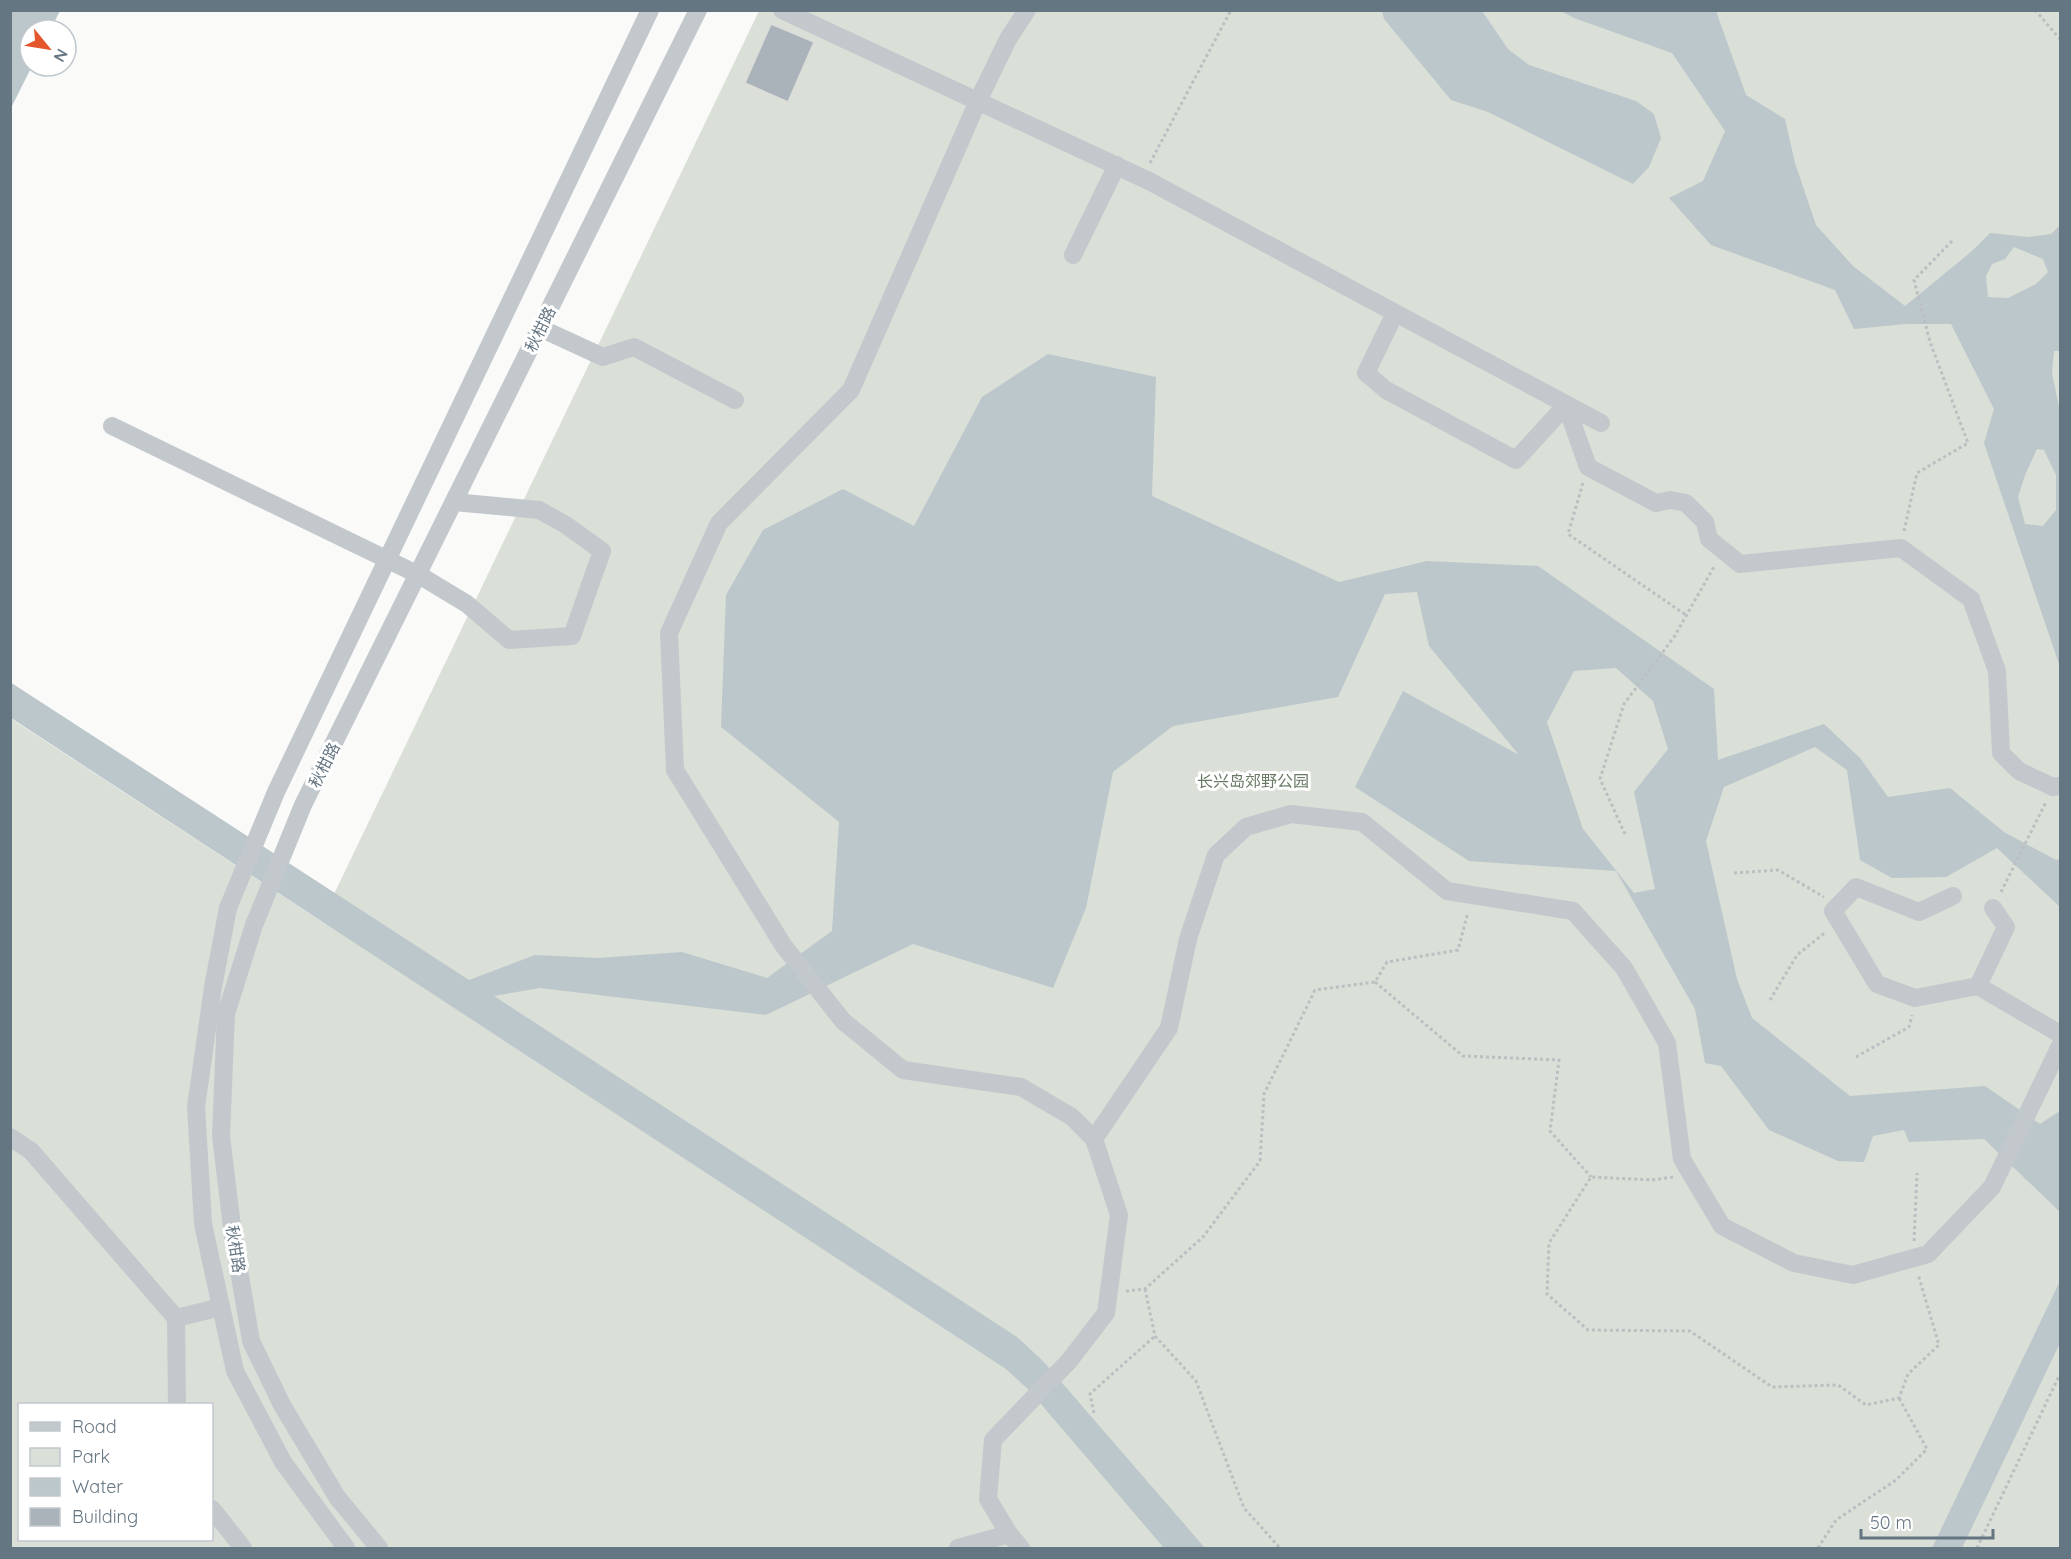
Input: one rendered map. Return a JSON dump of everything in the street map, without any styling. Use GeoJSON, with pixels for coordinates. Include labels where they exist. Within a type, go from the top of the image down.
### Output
{"type":"FeatureCollection","features":[{"type":"Feature","properties":{"kind":"street","name":"秋柑路"},"geometry":{"type":"LineString","coordinates":[[346,1548],[283,1462],[235,1371],[203,1224],[196,1107],[213,987],[228,908],[276,792],[650,10]]}},
{"type":"Feature","properties":{"kind":"street","name":"秋柑路"},"geometry":{"type":"LineString","coordinates":[[379,1548],[337,1497],[282,1405],[251,1341],[233,1235],[220,1136],[226,1014],[254,925],[303,805],[698,10]]}},
{"type":"Feature","properties":{"kind":"street"},"geometry":{"type":"LineString","coordinates":[[782,10],[1143,177],[1601,423]]}},
{"type":"Feature","properties":{"kind":"street"},"geometry":{"type":"LineString","coordinates":[[1021,1548],[1009,1534],[988,1499],[993,1440],[1059,1372],[1106,1313],[1119,1215],[1094,1139],[1072,1117],[1021,1087],[903,1070],[843,1021],[783,945],[675,770],[669,633],[719,524],[851,390],[978,101],[1008,39],[1027,10]]}},
{"type":"Feature","properties":{"kind":"street"},"geometry":{"type":"LineString","coordinates":[[1073,255],[1117,165]]}},
{"type":"Feature","properties":{"kind":"street"},"geometry":{"type":"LineString","coordinates":[[1395,313],[1366,373],[1386,390],[1516,460],[1566,405]]}},
{"type":"Feature","properties":{"kind":"street"},"geometry":{"type":"LineString","coordinates":[[540,328],[603,357],[634,347],[735,400]]}},
{"type":"Feature","properties":{"kind":"street"},"geometry":{"type":"LineString","coordinates":[[1566,405],[1588,467],[1656,503],[1670,500],[1686,503],[1705,522],[1709,539],[1740,564],[1901,548],[1971,598],[1997,671],[2001,753],[2019,771],[2057,786]]}},
{"type":"Feature","properties":{"kind":"street"},"geometry":{"type":"LineString","coordinates":[[112,426],[419,575],[467,604],[509,640],[572,636],[602,551],[566,525],[539,510],[454,502]]}},
{"type":"Feature","properties":{"kind":"street"},"geometry":{"type":"LineString","coordinates":[[1094,1139],[1169,1028],[1188,939],[1216,855],[1245,827],[1291,814],[1362,822],[1447,891],[1573,910],[1623,968],[1667,1043],[1682,1159],[1722,1226],[1794,1263],[1853,1275],[1928,1254],[1992,1187],[2061,1046]]}},
{"type":"Feature","properties":{"kind":"street"},"geometry":{"type":"LineString","coordinates":[[1953,896],[1919,912],[1856,887],[1839,913],[1877,984],[1915,998],[1978,986],[2061,1034]]}},
{"type":"Feature","properties":{"kind":"street"},"geometry":{"type":"LineString","coordinates":[[1978,986],[2006,927],[1993,908]]}},
{"type":"Feature","properties":{"kind":"street"},"geometry":{"type":"LineString","coordinates":[[10,1137],[31,1151],[176,1318],[177,1403]]}},
{"type":"Feature","properties":{"kind":"street"},"geometry":{"type":"LineString","coordinates":[[176,1318],[221,1307]]}},
{"type":"Feature","properties":{"kind":"street"},"geometry":{"type":"LineString","coordinates":[[213,1510],[243,1548]]}},
{"type":"Feature","properties":{"kind":"street"},"geometry":{"type":"LineString","coordinates":[[958,1548],[1009,1534]]}},
{"type":"Feature","properties":{"kind":"path"},"geometry":{"type":"LineString","coordinates":[[1143,177],[1231,10]]}},
{"type":"Feature","properties":{"kind":"path"},"geometry":{"type":"LineString","coordinates":[[2035,10],[2061,39]]}},
{"type":"Feature","properties":{"kind":"path"},"geometry":{"type":"LineString","coordinates":[[1901,548],[1917,473],[1968,443],[1930,342],[1914,280],[1953,240]]}},
{"type":"Feature","properties":{"kind":"path"},"geometry":{"type":"LineString","coordinates":[[1588,467],[1568,534],[1686,615]]}},
{"type":"Feature","properties":{"kind":"path"},"geometry":{"type":"LineString","coordinates":[[1626,834],[1600,778],[1624,704],[1674,637],[1723,550]]}},
{"type":"Feature","properties":{"kind":"path"},"geometry":{"type":"LineString","coordinates":[[1993,908],[2057,786]]}},
{"type":"Feature","properties":{"kind":"path"},"geometry":{"type":"LineString","coordinates":[[1734,873],[1778,870],[1839,913],[1797,955],[1770,1000]]}},
{"type":"Feature","properties":{"kind":"path"},"geometry":{"type":"LineString","coordinates":[[1375,982],[1388,962],[1458,950],[1472,895]]}},
{"type":"Feature","properties":{"kind":"path"},"geometry":{"type":"LineString","coordinates":[[1108,1294],[1145,1289],[1203,1237],[1260,1161],[1264,1094],[1315,990],[1375,982],[1463,1056],[1559,1060],[1550,1131],[1591,1176],[1652,1180],[1692,1175]]}},
{"type":"Feature","properties":{"kind":"path"},"geometry":{"type":"LineString","coordinates":[[1856,1057],[1909,1027],[1915,998]]}},
{"type":"Feature","properties":{"kind":"path"},"geometry":{"type":"LineString","coordinates":[[1818,1548],[1836,1520],[1896,1480],[1926,1449],[1899,1398],[1908,1374],[1939,1345],[1914,1258],[1917,1173]]}},
{"type":"Feature","properties":{"kind":"path"},"geometry":{"type":"LineString","coordinates":[[1591,1176],[1548,1244],[1547,1294],[1588,1330],[1689,1331],[1772,1387],[1838,1385],[1866,1405],[1899,1398]]}},
{"type":"Feature","properties":{"kind":"path"},"geometry":{"type":"LineString","coordinates":[[1145,1289],[1155,1336],[1196,1381],[1244,1508],[1280,1548]]}},
{"type":"Feature","properties":{"kind":"path"},"geometry":{"type":"LineString","coordinates":[[1094,1413],[1090,1394],[1155,1336]]}},
{"type":"Feature","properties":{"kind":"path"},"geometry":{"type":"LineString","coordinates":[[1977,1548],[2061,1374]]}},
{"type":"Feature","properties":{"kind":"green space","name":"长兴岛郊野公园"},"geometry":{"type":"Polygon","coordinates":[[[759,11],[2060,11],[2060,1548],[11,1548],[10,718],[321,921],[759,11]]]}},
{"type":"Feature","properties":{"kind":"water"},"geometry":{"type":"Polygon","coordinates":[[[11,10],[60,11],[56,18],[18,18],[18,78],[26,78],[11,108],[11,10]]]}},
{"type":"Feature","properties":{"kind":"water"},"geometry":{"type":"Polygon","coordinates":[[[1382,11],[1482,11],[1508,49],[1529,65],[1636,101],[1654,114],[1661,138],[1649,167],[1633,184],[1488,112],[1451,100],[1384,19],[1382,11]]]}},
{"type":"Feature","properties":{"kind":"water"},"geometry":{"type":"Polygon","coordinates":[[[1561,11],[1716,11],[1746,95],[1785,119],[1795,163],[1816,225],[1853,266],[1905,306],[1972,251],[1990,233],[2028,237],[2051,234],[2060,225],[2060,351],[2054,351],[2052,373],[2060,412],[2060,667],[1984,443],[1994,409],[1951,324],[1906,324],[1854,329],[1835,290],[1711,245],[1669,198],[1703,181],[1725,131],[1672,53],[1574,18],[1561,11]],[[2014,247],[2005,259],[1992,264],[1986,276],[1988,297],[2008,298],[2036,284],[2048,272],[2043,259],[2014,247]],[[2037,449],[2018,497],[2025,524],[2043,526],[2056,510],[2056,475],[2044,450],[2037,449]]]}},
{"type":"Feature","properties":{"kind":"water"},"geometry":{"type":"Polygon","coordinates":[[[1048,354],[1156,377],[1152,496],[1339,582],[1427,561],[1538,566],[1714,689],[1718,760],[1824,724],[1860,758],[1888,797],[1950,788],[2004,832],[2056,860],[2060,859],[2060,907],[1997,848],[1946,877],[1892,878],[1860,860],[1847,770],[1815,747],[1724,787],[1706,841],[1737,979],[1752,1018],[1850,1096],[1985,1086],[2040,1124],[2060,1111],[2060,1212],[1984,1139],[1909,1142],[1904,1130],[1873,1136],[1864,1162],[1838,1161],[1769,1130],[1721,1066],[1705,1063],[1695,1009],[1616,871],[1469,861],[1355,787],[1403,691],[1519,755],[1429,646],[1417,592],[1385,594],[1338,697],[1173,726],[1113,772],[1086,908],[1053,988],[913,944],[766,1015],[540,988],[494,996],[1017,1337],[1044,1362],[1205,1548],[1164,1548],[1029,1390],[1006,1369],[11,718],[10,682],[469,980],[535,955],[598,958],[682,952],[767,978],[832,931],[839,822],[721,727],[726,595],[763,530],[843,489],[914,526],[982,397],[1048,354]],[[1616,668],[1574,671],[1547,722],[1583,829],[1634,893],[1655,889],[1634,792],[1668,749],[1653,701],[1616,668]]]}},
{"type":"Feature","properties":{"kind":"water"},"geometry":{"type":"Polygon","coordinates":[[[2060,1281],[2060,1343],[1962,1548],[1932,1548],[2060,1281]]]}},
{"type":"Feature","properties":{"kind":"building"},"geometry":{"type":"Polygon","coordinates":[[[771,24],[814,42],[788,102],[745,83],[771,24]]]}}]}
